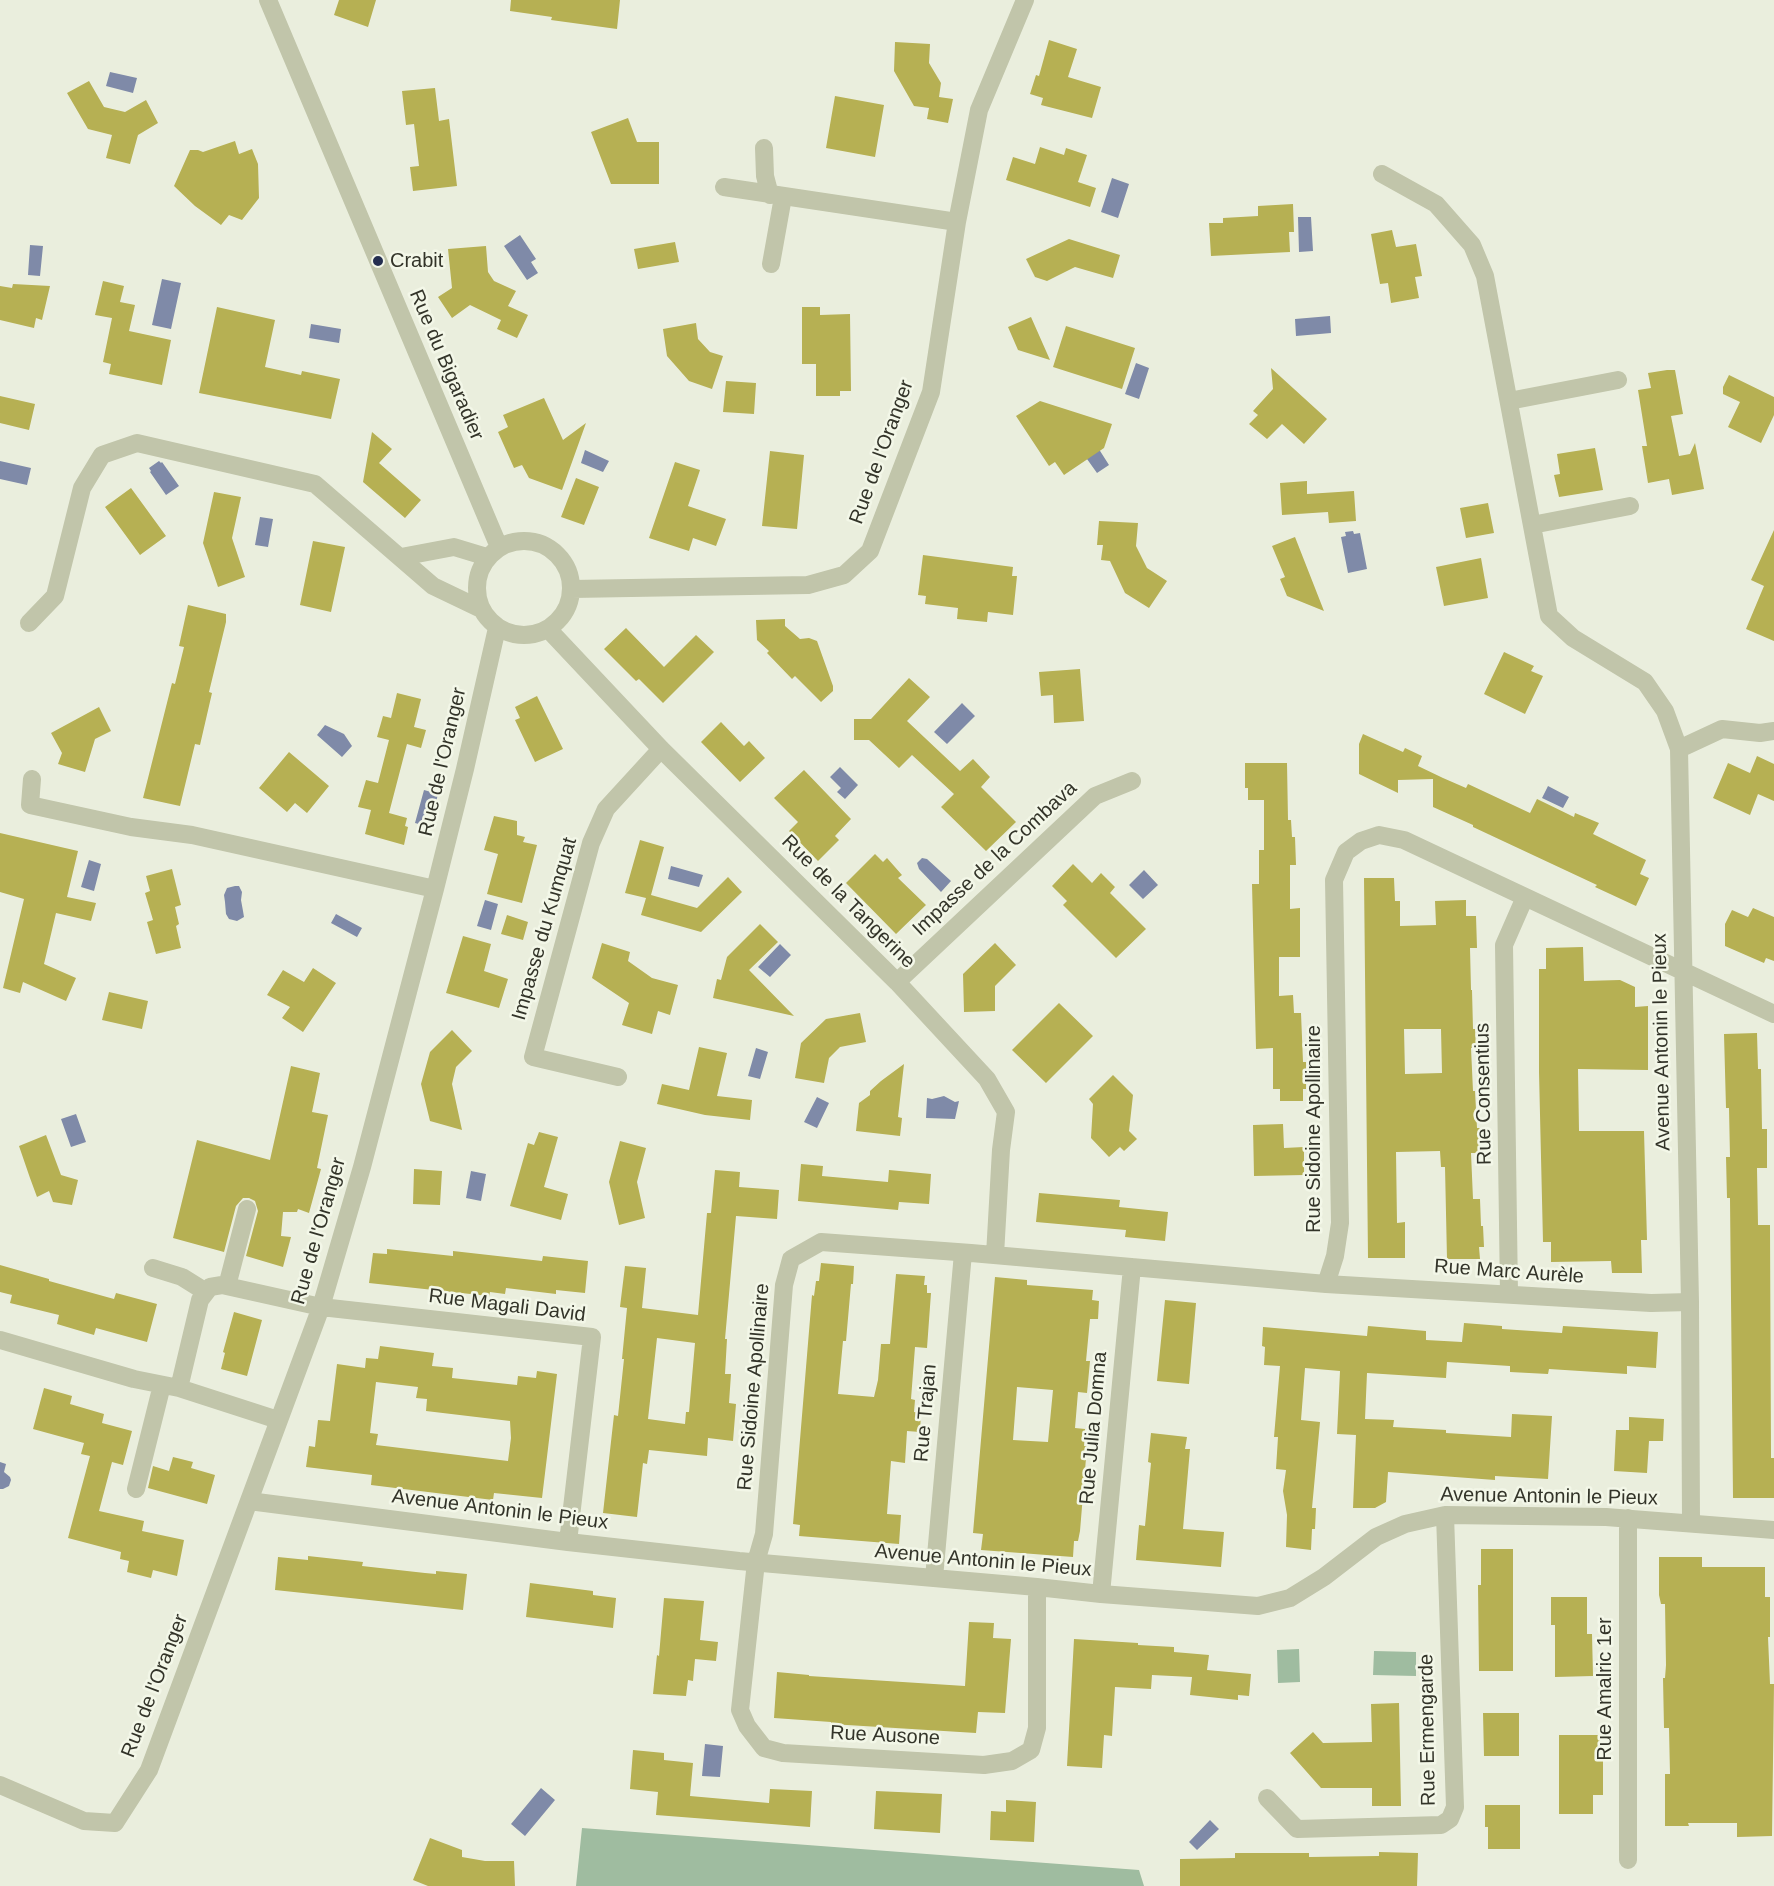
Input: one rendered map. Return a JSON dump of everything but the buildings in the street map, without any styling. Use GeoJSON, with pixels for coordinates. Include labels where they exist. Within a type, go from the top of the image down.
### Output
{"type":"FeatureCollection","features":[{"type":"Feature","properties":{"kind":"street","name":"Rue du Bigaradier"},"geometry":{"type":"LineString","coordinates":[[268,0],[493,552]]}},
{"type":"Feature","properties":{"kind":"street","name":"Rue de l'Oranger"},"geometry":{"type":"LineString","coordinates":[[572,589],[808,585],[844,574],[870,551],[931,392],[957,222],[979,110],[1025,0]]}},
{"type":"Feature","properties":{"kind":"street"},"geometry":{"type":"LineString","coordinates":[[764,148],[765,176],[776,196],[771,264]]}},
{"type":"Feature","properties":{"kind":"street"},"geometry":{"type":"LineString","coordinates":[[1382,174],[1436,204],[1472,245],[1485,276],[1549,616],[1573,638],[1645,682],[1665,711],[1680,749],[1722,729],[1760,733],[1774,731]]}},
{"type":"Feature","properties":{"kind":"street"},"geometry":{"type":"LineString","coordinates":[[724,187],[957,222]]}},
{"type":"Feature","properties":{"kind":"street"},"geometry":{"type":"LineString","coordinates":[[1509,401],[1618,380]]}},
{"type":"Feature","properties":{"kind":"street"},"geometry":{"type":"LineString","coordinates":[[29,623],[56,596],[82,488],[102,455],[137,442],[315,484],[434,586],[481,609]]}},
{"type":"Feature","properties":{"kind":"street"},"geometry":{"type":"LineString","coordinates":[[1532,525],[1630,506]]}},
{"type":"Feature","properties":{"kind":"street"},"geometry":{"type":"LineString","coordinates":[[518,540],[534,541],[550,548],[562,558],[569,573],[572,589],[569,605],[560,619],[548,629],[531,636],[514,635],[497,628],[481,609],[476,592],[478,573],[493,552],[518,540]]}},
{"type":"Feature","properties":{"kind":"street"},"geometry":{"type":"LineString","coordinates":[[401,557],[454,547],[493,552]]}},
{"type":"Feature","properties":{"kind":"street","name":"Rue de l'Oranger"},"geometry":{"type":"LineString","coordinates":[[0,1785],[84,1821],[115,1823],[149,1770],[321,1307],[362,1167],[435,889],[497,628]]}},
{"type":"Feature","properties":{"kind":"street","name":"Rue de la Tangerine"},"geometry":{"type":"LineString","coordinates":[[548,629],[662,749],[897,982],[987,1079],[1006,1112],[1001,1150],[995,1255]]}},
{"type":"Feature","properties":{"kind":"street","name":"Impasse du Kumquat"},"geometry":{"type":"LineString","coordinates":[[618,1077],[533,1057],[591,843],[606,809],[662,749]]}},
{"type":"Feature","properties":{"kind":"street","name":"Avenue Antonin le Pieux"},"geometry":{"type":"LineString","coordinates":[[1680,749],[1680,849],[1690,1302],[1691,1523]]}},
{"type":"Feature","properties":{"kind":"street"},"geometry":{"type":"LineString","coordinates":[[32,779],[30,805],[131,827],[192,836],[435,889]]}},
{"type":"Feature","properties":{"kind":"street","name":"Impasse de la Combava"},"geometry":{"type":"LineString","coordinates":[[897,982],[1095,796],[1132,781]]}},
{"type":"Feature","properties":{"kind":"street","name":"Rue Sidoine Apollinaire"},"geometry":{"type":"LineString","coordinates":[[756,1562],[764,1534],[784,1285],[791,1259],[821,1242],[963,1252],[1326,1284],[1335,1256],[1340,1222],[1334,880],[1346,852],[1361,841],[1379,835],[1404,840],[1774,1014]]}},
{"type":"Feature","properties":{"kind":"street","name":"Rue Consentius"},"geometry":{"type":"LineString","coordinates":[[1509,1294],[1504,945],[1525,897]]}},
{"type":"Feature","properties":{"kind":"street"},"geometry":{"type":"LineString","coordinates":[[227,1286],[247,1209]]}},
{"type":"Feature","properties":{"kind":"street","name":"Rue Trajan"},"geometry":{"type":"LineString","coordinates":[[934,1578],[963,1252]]}},
{"type":"Feature","properties":{"kind":"street","name":"Rue Julia Domna"},"geometry":{"type":"LineString","coordinates":[[1101,1594],[1132,1267]]}},
{"type":"Feature","properties":{"kind":"street"},"geometry":{"type":"LineString","coordinates":[[153,1268],[182,1277],[206,1292]]}},
{"type":"Feature","properties":{"kind":"street","name":"Rue Marc Aurèle"},"geometry":{"type":"LineString","coordinates":[[1326,1284],[1652,1303],[1690,1302]]}},
{"type":"Feature","properties":{"kind":"street"},"geometry":{"type":"LineString","coordinates":[[136,1489],[200,1300],[210,1287],[222,1285],[321,1307]]}},
{"type":"Feature","properties":{"kind":"street","name":"Rue Magali David"},"geometry":{"type":"LineString","coordinates":[[321,1307],[592,1337],[568,1542]]}},
{"type":"Feature","properties":{"kind":"street"},"geometry":{"type":"LineString","coordinates":[[0,1340],[134,1378],[171,1386],[278,1420]]}},
{"type":"Feature","properties":{"kind":"street","name":"Avenue Antonin le Pieux"},"geometry":{"type":"LineString","coordinates":[[249,1501],[568,1542],[756,1562],[1258,1606],[1290,1598],[1324,1577],[1376,1536],[1405,1524],[1444,1515],[1628,1518],[1774,1530]]}},
{"type":"Feature","properties":{"kind":"street","name":"Rue Ermengarde"},"geometry":{"type":"LineString","coordinates":[[1267,1798],[1297,1829],[1441,1825],[1450,1819],[1455,1807],[1444,1515]]}},
{"type":"Feature","properties":{"kind":"street","name":"Rue Amalric 1er"},"geometry":{"type":"LineString","coordinates":[[1628,1518],[1628,1860]]}},
{"type":"Feature","properties":{"kind":"street","name":"Rue Ausone"},"geometry":{"type":"LineString","coordinates":[[756,1562],[740,1710],[747,1726],[764,1748],[783,1753],[984,1765],[1012,1761],[1030,1750],[1037,1728],[1037,1587]]}},
{"type":"Feature","properties":{"kind":"green space"},"geometry":{"type":"Polygon","coordinates":[[[1299,1649],[1300,1682],[1278,1683],[1277,1650],[1299,1649]]]}},
{"type":"Feature","properties":{"kind":"green space"},"geometry":{"type":"Polygon","coordinates":[[[1374,1651],[1416,1652],[1416,1676],[1373,1675],[1374,1651]]]}},
{"type":"Feature","properties":{"kind":"green space"},"geometry":{"type":"Polygon","coordinates":[[[582,1828],[1139,1870],[1144,1886],[576,1886],[582,1828]]]}},
{"type":"Feature","properties":{"kind":"water"},"geometry":{"type":"Polygon","coordinates":[[[110,72],[137,78],[133,93],[106,86],[110,72]]]}},
{"type":"Feature","properties":{"kind":"water"},"geometry":{"type":"Polygon","coordinates":[[[1112,178],[1129,184],[1118,218],[1101,212],[1112,178]]]}},
{"type":"Feature","properties":{"kind":"water"},"geometry":{"type":"Polygon","coordinates":[[[1298,217],[1311,217],[1313,251],[1299,252],[1298,217]]]}},
{"type":"Feature","properties":{"kind":"water"},"geometry":{"type":"Polygon","coordinates":[[[520,235],[536,259],[531,262],[538,273],[527,280],[504,246],[520,235]]]}},
{"type":"Feature","properties":{"kind":"water"},"geometry":{"type":"Polygon","coordinates":[[[30,245],[43,246],[40,276],[28,275],[30,245]]]}},
{"type":"Feature","properties":{"kind":"water"},"geometry":{"type":"Polygon","coordinates":[[[162,279],[181,283],[171,329],[152,325],[162,279]]]}},
{"type":"Feature","properties":{"kind":"water"},"geometry":{"type":"Polygon","coordinates":[[[1330,316],[1331,333],[1296,336],[1295,319],[1330,316]]]}},
{"type":"Feature","properties":{"kind":"water"},"geometry":{"type":"Polygon","coordinates":[[[311,324],[341,329],[339,343],[309,338],[311,324]]]}},
{"type":"Feature","properties":{"kind":"water"},"geometry":{"type":"Polygon","coordinates":[[[1136,363],[1149,368],[1139,399],[1125,394],[1136,363]]]}},
{"type":"Feature","properties":{"kind":"water"},"geometry":{"type":"Polygon","coordinates":[[[1095,443],[1109,465],[1097,473],[1082,452],[1095,443]]]}},
{"type":"Feature","properties":{"kind":"water"},"geometry":{"type":"Polygon","coordinates":[[[585,450],[609,461],[603,472],[581,463],[585,450]]]}},
{"type":"Feature","properties":{"kind":"water"},"geometry":{"type":"Polygon","coordinates":[[[0,461],[31,468],[27,485],[0,479],[0,461]]]}},
{"type":"Feature","properties":{"kind":"water"},"geometry":{"type":"Polygon","coordinates":[[[159,461],[179,486],[166,495],[149,468],[159,461]]]}},
{"type":"Feature","properties":{"kind":"water"},"geometry":{"type":"Polygon","coordinates":[[[260,517],[273,519],[268,547],[255,545],[260,517]]]}},
{"type":"Feature","properties":{"kind":"water"},"geometry":{"type":"Polygon","coordinates":[[[1353,531],[1354,534],[1360,533],[1367,569],[1348,573],[1341,537],[1346,536],[1345,532],[1353,531]]]}},
{"type":"Feature","properties":{"kind":"water"},"geometry":{"type":"Polygon","coordinates":[[[962,703],[975,716],[947,744],[934,732],[962,703]]]}},
{"type":"Feature","properties":{"kind":"water"},"geometry":{"type":"Polygon","coordinates":[[[325,725],[344,734],[352,746],[342,757],[317,735],[325,725]]]}},
{"type":"Feature","properties":{"kind":"water"},"geometry":{"type":"Polygon","coordinates":[[[840,767],[858,785],[845,799],[837,792],[841,788],[830,777],[840,767]]]}},
{"type":"Feature","properties":{"kind":"water"},"geometry":{"type":"Polygon","coordinates":[[[1548,786],[1569,797],[1563,808],[1542,798],[1548,786]]]}},
{"type":"Feature","properties":{"kind":"water"},"geometry":{"type":"Polygon","coordinates":[[[424,790],[438,794],[430,827],[415,823],[424,790]]]}},
{"type":"Feature","properties":{"kind":"water"},"geometry":{"type":"Polygon","coordinates":[[[922,858],[927,859],[951,881],[941,892],[919,869],[917,863],[922,858]]]}},
{"type":"Feature","properties":{"kind":"water"},"geometry":{"type":"Polygon","coordinates":[[[89,860],[101,864],[94,891],[81,887],[89,860]]]}},
{"type":"Feature","properties":{"kind":"water"},"geometry":{"type":"Polygon","coordinates":[[[671,866],[703,875],[699,887],[668,879],[671,866]]]}},
{"type":"Feature","properties":{"kind":"water"},"geometry":{"type":"Polygon","coordinates":[[[1144,870],[1158,885],[1143,899],[1129,885],[1144,870]]]}},
{"type":"Feature","properties":{"kind":"water"},"geometry":{"type":"Polygon","coordinates":[[[239,886],[242,892],[244,917],[237,921],[229,919],[226,914],[224,895],[227,888],[239,886]]]}},
{"type":"Feature","properties":{"kind":"water"},"geometry":{"type":"Polygon","coordinates":[[[485,900],[498,904],[491,930],[477,926],[485,900]]]}},
{"type":"Feature","properties":{"kind":"water"},"geometry":{"type":"Polygon","coordinates":[[[336,914],[362,928],[357,937],[331,923],[336,914]]]}},
{"type":"Feature","properties":{"kind":"water"},"geometry":{"type":"Polygon","coordinates":[[[780,944],[791,955],[770,977],[758,967],[780,944]]]}},
{"type":"Feature","properties":{"kind":"water"},"geometry":{"type":"Polygon","coordinates":[[[756,1048],[768,1052],[760,1079],[748,1076],[756,1048]]]}},
{"type":"Feature","properties":{"kind":"water"},"geometry":{"type":"Polygon","coordinates":[[[944,1096],[955,1102],[959,1101],[955,1119],[926,1118],[927,1098],[944,1096]]]}},
{"type":"Feature","properties":{"kind":"water"},"geometry":{"type":"Polygon","coordinates":[[[817,1097],[829,1103],[817,1128],[804,1122],[817,1097]]]}},
{"type":"Feature","properties":{"kind":"water"},"geometry":{"type":"Polygon","coordinates":[[[76,1114],[86,1142],[71,1147],[61,1119],[76,1114]]]}},
{"type":"Feature","properties":{"kind":"water"},"geometry":{"type":"Polygon","coordinates":[[[471,1171],[486,1174],[481,1201],[466,1198],[471,1171]]]}},
{"type":"Feature","properties":{"kind":"water"},"geometry":{"type":"Polygon","coordinates":[[[0,1462],[6,1464],[4,1472],[11,1480],[9,1486],[3,1489],[0,1489],[0,1462]]]}},
{"type":"Feature","properties":{"kind":"water"},"geometry":{"type":"Polygon","coordinates":[[[705,1744],[723,1746],[720,1777],[702,1776],[705,1744]]]}},
{"type":"Feature","properties":{"kind":"water"},"geometry":{"type":"Polygon","coordinates":[[[541,1788],[555,1800],[525,1836],[511,1824],[541,1788]]]}},
{"type":"Feature","properties":{"kind":"water"},"geometry":{"type":"Polygon","coordinates":[[[1210,1820],[1219,1829],[1197,1850],[1189,1842],[1210,1820]]]}},
{"type":"Feature","properties":{"kind":"place","name":"Crabit"},"geometry":{"type":"Point","coordinates":[378,261]}}]}
